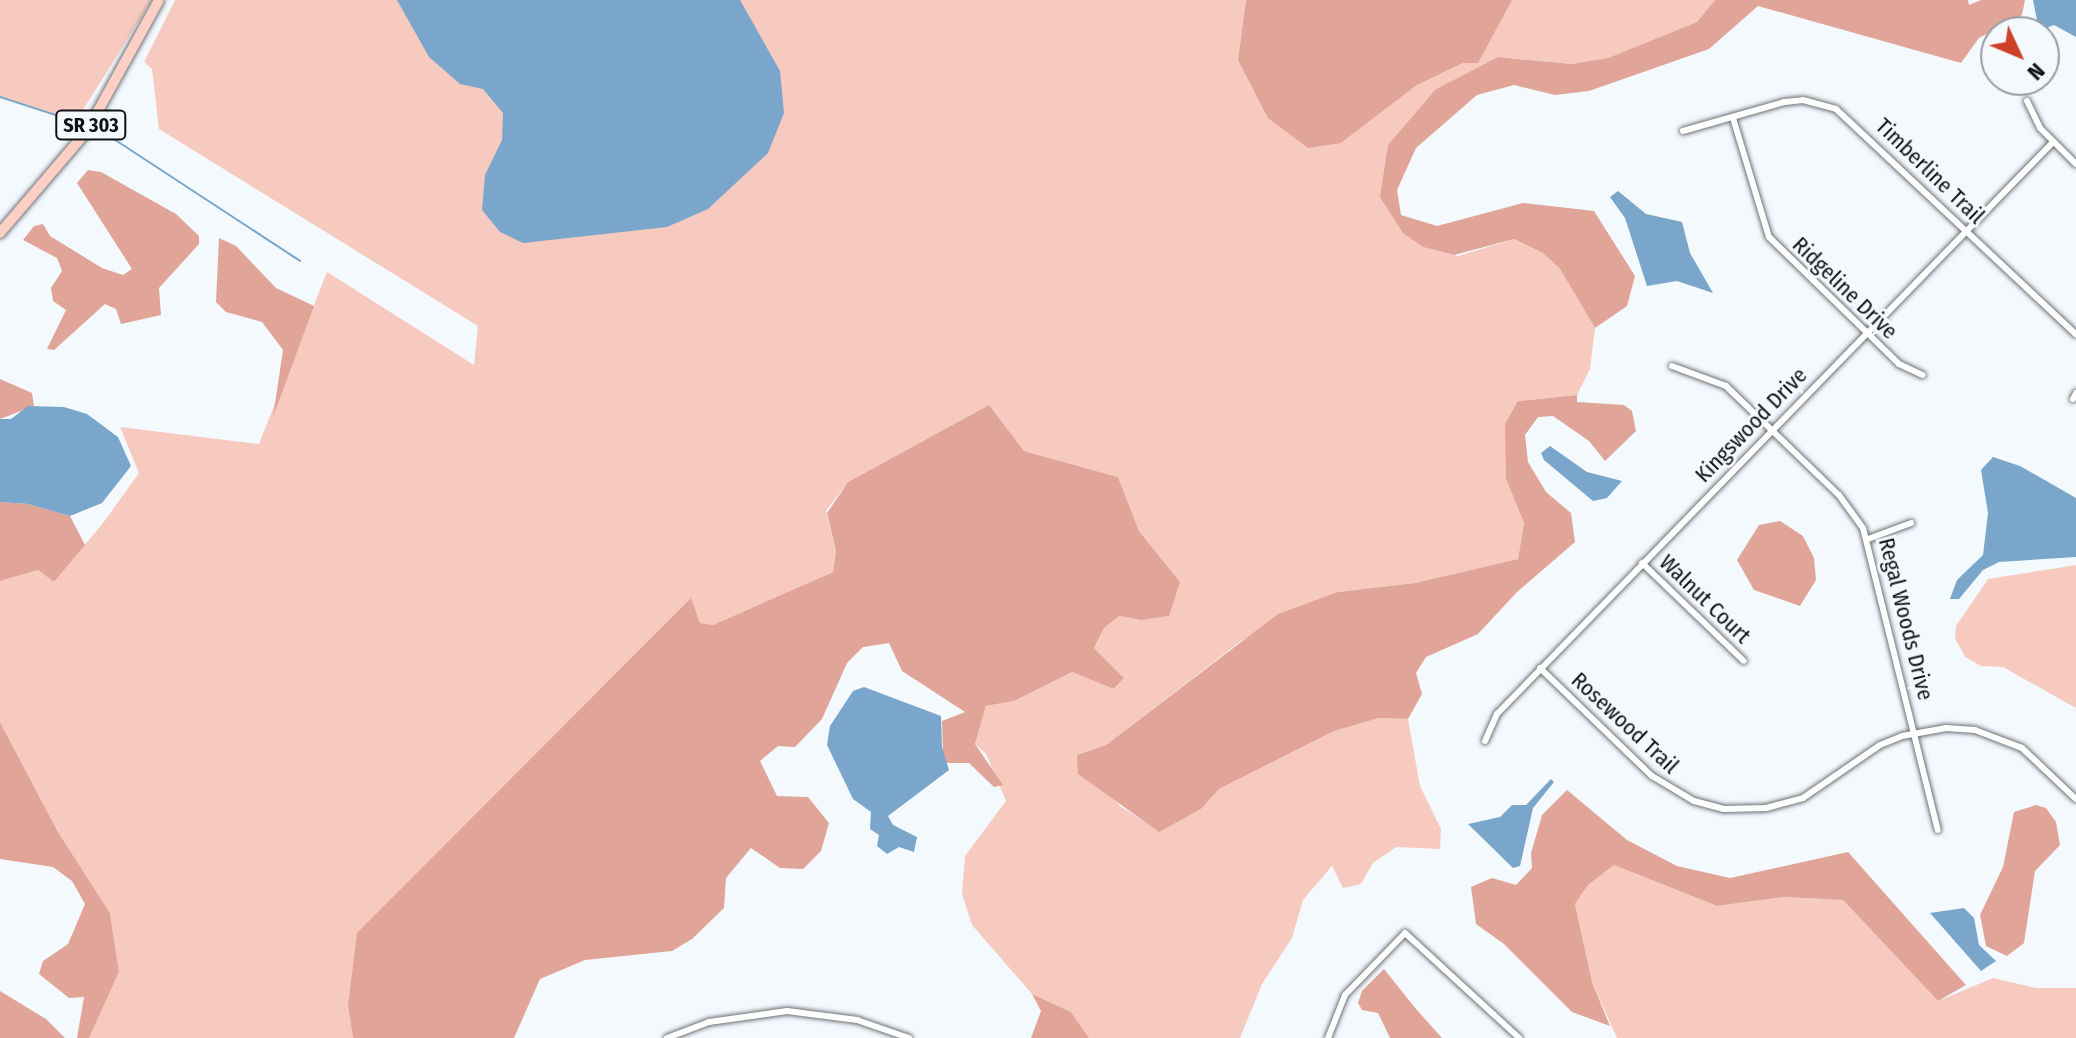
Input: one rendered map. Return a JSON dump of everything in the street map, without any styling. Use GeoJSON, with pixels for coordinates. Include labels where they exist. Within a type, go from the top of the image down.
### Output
{"type":"FeatureCollection","features":[{"type":"Feature","properties":{"kind":"main road","name":"SR 303"},"geometry":{"type":"LineString","coordinates":[[0,233],[52,178],[87,131],[159,0]]}},
{"type":"Feature","properties":{"kind":"street","name":"Timberline Trail"},"geometry":{"type":"LineString","coordinates":[[1683,131],[1803,100],[1836,109],[2076,334]]}},
{"type":"Feature","properties":{"kind":"street"},"geometry":{"type":"LineString","coordinates":[[2027,101],[2032,117],[2076,164]]}},
{"type":"Feature","properties":{"kind":"street","name":"Ridgeline Drive"},"geometry":{"type":"LineString","coordinates":[[1733,118],[1769,237],[1899,364],[1923,375]]}},
{"type":"Feature","properties":{"kind":"street","name":"Kingswood Drive"},"geometry":{"type":"LineString","coordinates":[[1485,741],[1497,714],[1540,668],[2053,142]]}},
{"type":"Feature","properties":{"kind":"street","name":"Regal Woods Drive"},"geometry":{"type":"LineString","coordinates":[[1672,366],[1714,379],[1772,430],[1839,495],[1868,539],[1938,830]]}},
{"type":"Feature","properties":{"kind":"street"},"geometry":{"type":"LineString","coordinates":[[1868,539],[1911,523]]}},
{"type":"Feature","properties":{"kind":"street","name":"Walnut Court"},"geometry":{"type":"LineString","coordinates":[[1642,563],[1744,661]]}},
{"type":"Feature","properties":{"kind":"street","name":"Rosewood Trail"},"geometry":{"type":"LineString","coordinates":[[1540,668],[1652,776],[1694,801],[1723,809],[1766,808],[1803,798],[1880,745],[1916,732],[1975,730],[2010,742],[2044,764],[2076,799]]}},
{"type":"Feature","properties":{"kind":"street"},"geometry":{"type":"LineString","coordinates":[[1328,1038],[1345,995],[1400,935],[1413,936],[1519,1038]]}},
{"type":"Feature","properties":{"kind":"street"},"geometry":{"type":"LineString","coordinates":[[667,1038],[709,1022],[787,1011],[857,1020],[909,1038]]}},
{"type":"Feature","properties":{"kind":"shaded area"},"geometry":{"type":"Polygon","coordinates":[[[0,0],[152,0],[76,121],[0,97],[0,0]]]}},
{"type":"Feature","properties":{"kind":"shaded area"},"geometry":{"type":"Polygon","coordinates":[[[175,0],[1246,0],[1238,60],[1341,143],[1417,85],[1463,63],[1512,0],[1715,0],[1697,22],[1608,58],[1573,64],[1498,57],[1436,89],[1380,197],[1423,247],[1458,256],[1514,239],[1543,253],[1560,269],[1595,328],[1590,369],[1577,395],[1518,401],[1506,479],[1524,523],[1518,559],[1415,583],[1338,592],[1241,641],[1106,745],[1077,755],[1120,806],[1159,831],[1201,809],[1219,789],[1334,731],[1379,718],[1408,719],[1420,786],[1441,829],[1440,849],[1396,847],[1373,863],[1361,884],[1343,888],[1332,866],[1303,900],[1292,938],[1262,984],[1240,1038],[1089,1038],[1071,1012],[1032,994],[972,925],[962,894],[965,856],[1006,801],[986,754],[975,744],[986,706],[1014,701],[1072,672],[1115,689],[1124,678],[1094,648],[1104,628],[1119,616],[1141,620],[1168,616],[1180,582],[1139,531],[1118,477],[1024,451],[989,405],[848,482],[826,511],[836,551],[833,572],[713,625],[700,623],[690,599],[399,892],[348,1006],[353,1038],[89,1038],[119,972],[110,913],[58,832],[0,722],[0,581],[38,570],[54,582],[103,523],[139,473],[120,427],[259,444],[327,272],[474,365],[478,326],[159,129],[152,69],[144,62],[175,0]]]}},
{"type":"Feature","properties":{"kind":"shaded area"},"geometry":{"type":"Polygon","coordinates":[[[1246,0],[1512,0],[1478,63],[1463,63],[1417,85],[1341,143],[1308,148],[1268,118],[1238,60],[1246,0]]]}},
{"type":"Feature","properties":{"kind":"shaded area"},"geometry":{"type":"Polygon","coordinates":[[[1715,0],[1968,0],[1969,5],[1981,0],[2025,0],[2020,16],[1980,16],[1980,37],[1961,63],[1758,6],[1709,49],[1589,91],[1555,95],[1514,85],[1477,95],[1416,148],[1397,190],[1401,215],[1437,226],[1523,203],[1594,211],[1635,276],[1627,306],[1595,328],[1560,269],[1543,253],[1514,239],[1454,255],[1423,247],[1403,233],[1380,197],[1388,145],[1436,89],[1498,57],[1572,64],[1608,58],[1697,22],[1715,0]]]}},
{"type":"Feature","properties":{"kind":"shaded area"},"geometry":{"type":"Polygon","coordinates":[[[88,170],[101,172],[176,214],[199,236],[199,244],[159,288],[161,315],[121,324],[116,309],[105,304],[54,350],[47,349],[66,310],[53,301],[51,288],[62,271],[57,258],[23,240],[34,226],[43,224],[50,236],[102,268],[123,275],[132,269],[77,183],[88,170]]]}},
{"type":"Feature","properties":{"kind":"shaded area"},"geometry":{"type":"Polygon","coordinates":[[[219,238],[236,246],[276,288],[314,306],[273,417],[283,350],[262,322],[226,312],[216,302],[219,238]]]}},
{"type":"Feature","properties":{"kind":"shaded area"},"geometry":{"type":"Polygon","coordinates":[[[0,379],[32,393],[34,406],[0,419],[0,379]]]}},
{"type":"Feature","properties":{"kind":"shaded area"},"geometry":{"type":"Polygon","coordinates":[[[1577,395],[1577,402],[1624,405],[1632,411],[1636,431],[1605,461],[1589,441],[1553,416],[1538,417],[1525,435],[1528,462],[1546,492],[1571,513],[1575,542],[1517,592],[1478,634],[1426,657],[1416,673],[1422,694],[1408,719],[1379,718],[1334,731],[1219,789],[1201,809],[1159,832],[1078,774],[1077,755],[1106,745],[1278,614],[1338,592],[1415,583],[1518,559],[1524,523],[1506,479],[1505,424],[1518,401],[1577,395]]]}},
{"type":"Feature","properties":{"kind":"shaded area"},"geometry":{"type":"Polygon","coordinates":[[[989,405],[1024,451],[1118,477],[1139,531],[1180,582],[1169,616],[1141,620],[1119,616],[1104,628],[1094,648],[1124,678],[1114,689],[1072,672],[1014,701],[986,706],[975,744],[1003,785],[994,787],[969,763],[947,763],[943,756],[942,721],[965,712],[902,671],[889,643],[863,647],[847,663],[822,719],[795,747],[778,746],[760,761],[777,796],[808,797],[829,823],[821,851],[803,869],[780,868],[751,848],[726,878],[724,908],[692,939],[672,951],[585,960],[540,979],[514,1038],[353,1038],[348,1006],[357,933],[691,598],[700,623],[713,625],[833,572],[836,551],[827,513],[848,482],[989,405]]]}},
{"type":"Feature","properties":{"kind":"shaded area"},"geometry":{"type":"Polygon","coordinates":[[[0,502],[28,504],[70,516],[85,545],[54,582],[38,570],[0,581],[0,502]]]}},
{"type":"Feature","properties":{"kind":"shaded area"},"geometry":{"type":"Polygon","coordinates":[[[1780,521],[1803,536],[1814,558],[1816,580],[1800,606],[1754,590],[1737,560],[1759,525],[1780,521]]]}},
{"type":"Feature","properties":{"kind":"shaded area"},"geometry":{"type":"Polygon","coordinates":[[[2076,565],[2076,708],[2003,667],[1981,666],[1965,657],[1955,638],[1956,626],[1988,579],[2076,565]]]}},
{"type":"Feature","properties":{"kind":"shaded area"},"geometry":{"type":"Polygon","coordinates":[[[0,722],[58,832],[110,913],[119,972],[89,1038],[77,1038],[84,997],[69,998],[39,974],[43,961],[68,944],[85,904],[72,881],[53,867],[0,859],[0,722]]]}},
{"type":"Feature","properties":{"kind":"shaded area"},"geometry":{"type":"Polygon","coordinates":[[[1567,790],[1627,840],[1677,866],[1730,878],[1848,852],[1966,985],[1938,1001],[1843,900],[1783,897],[1717,906],[1614,865],[1588,885],[1575,904],[1592,982],[1610,1026],[1572,1012],[1504,944],[1476,924],[1471,887],[1492,878],[1516,885],[1532,868],[1531,853],[1542,815],[1567,790]]]}},
{"type":"Feature","properties":{"kind":"shaded area"},"geometry":{"type":"Polygon","coordinates":[[[2036,805],[2046,808],[2056,822],[2060,845],[2035,871],[2024,943],[2007,956],[1986,946],[1980,915],[2003,867],[2014,812],[2036,805]]]}},
{"type":"Feature","properties":{"kind":"shaded area"},"geometry":{"type":"Polygon","coordinates":[[[1614,865],[1717,906],[1783,897],[1843,900],[1938,1001],[1993,978],[2036,988],[2076,988],[2076,1038],[1617,1038],[1592,982],[1575,904],[1588,885],[1614,865]]]}},
{"type":"Feature","properties":{"kind":"shaded area"},"geometry":{"type":"Polygon","coordinates":[[[1384,969],[1442,1038],[1390,1038],[1378,1013],[1362,1010],[1358,1003],[1362,991],[1384,969]]]}},
{"type":"Feature","properties":{"kind":"shaded area"},"geometry":{"type":"Polygon","coordinates":[[[0,991],[46,1019],[65,1038],[0,1038],[0,991]]]}},
{"type":"Feature","properties":{"kind":"shaded area"},"geometry":{"type":"Polygon","coordinates":[[[1032,994],[1071,1012],[1089,1038],[1031,1038],[1041,1011],[1032,994]]]}},
{"type":"Feature","properties":{"kind":"water"},"geometry":{"type":"Polygon","coordinates":[[[397,0],[740,0],[780,71],[784,113],[768,153],[708,209],[667,227],[523,243],[500,232],[482,210],[485,175],[502,140],[503,113],[483,89],[460,84],[429,57],[397,0]]]}},
{"type":"Feature","properties":{"kind":"water"},"geometry":{"type":"Polygon","coordinates":[[[2033,0],[2076,0],[2076,37],[2060,28],[2060,16],[2036,16],[2033,0]]]}},
{"type":"Feature","properties":{"kind":"water"},"geometry":{"type":"Polygon","coordinates":[[[1618,191],[1646,214],[1682,222],[1690,253],[1713,293],[1677,281],[1647,286],[1625,218],[1610,197],[1618,191]]]}},
{"type":"Feature","properties":{"kind":"water"},"geometry":{"type":"Polygon","coordinates":[[[28,406],[64,407],[87,414],[118,437],[131,466],[102,503],[70,516],[28,504],[0,502],[0,419],[11,419],[28,406]]]}},
{"type":"Feature","properties":{"kind":"water"},"geometry":{"type":"Polygon","coordinates":[[[1550,446],[1587,472],[1622,481],[1607,498],[1593,501],[1544,460],[1541,453],[1550,446]]]}},
{"type":"Feature","properties":{"kind":"water"},"geometry":{"type":"Polygon","coordinates":[[[1993,457],[2020,466],[2076,498],[2076,557],[1999,562],[1983,570],[1959,599],[1950,599],[1957,580],[1983,555],[1988,513],[1981,470],[1993,457]]]}},
{"type":"Feature","properties":{"kind":"water"},"geometry":{"type":"Polygon","coordinates":[[[864,687],[941,716],[942,747],[949,770],[888,816],[893,825],[917,837],[914,852],[899,847],[887,854],[877,846],[879,835],[870,829],[871,812],[853,799],[827,745],[830,726],[853,691],[864,687]]]}},
{"type":"Feature","properties":{"kind":"water"},"geometry":{"type":"Polygon","coordinates":[[[1551,779],[1554,782],[1533,808],[1520,866],[1513,868],[1468,824],[1500,817],[1512,805],[1526,805],[1551,779]]]}},
{"type":"Feature","properties":{"kind":"water"},"geometry":{"type":"Polygon","coordinates":[[[1964,908],[1974,918],[1979,945],[1996,961],[1981,971],[1930,913],[1964,908]]]}},
{"type":"Feature","properties":{"kind":"waterway"},"geometry":{"type":"LineString","coordinates":[[0,97],[83,124]]}},
{"type":"Feature","properties":{"kind":"waterway"},"geometry":{"type":"LineString","coordinates":[[100,130],[300,261]]}}]}
